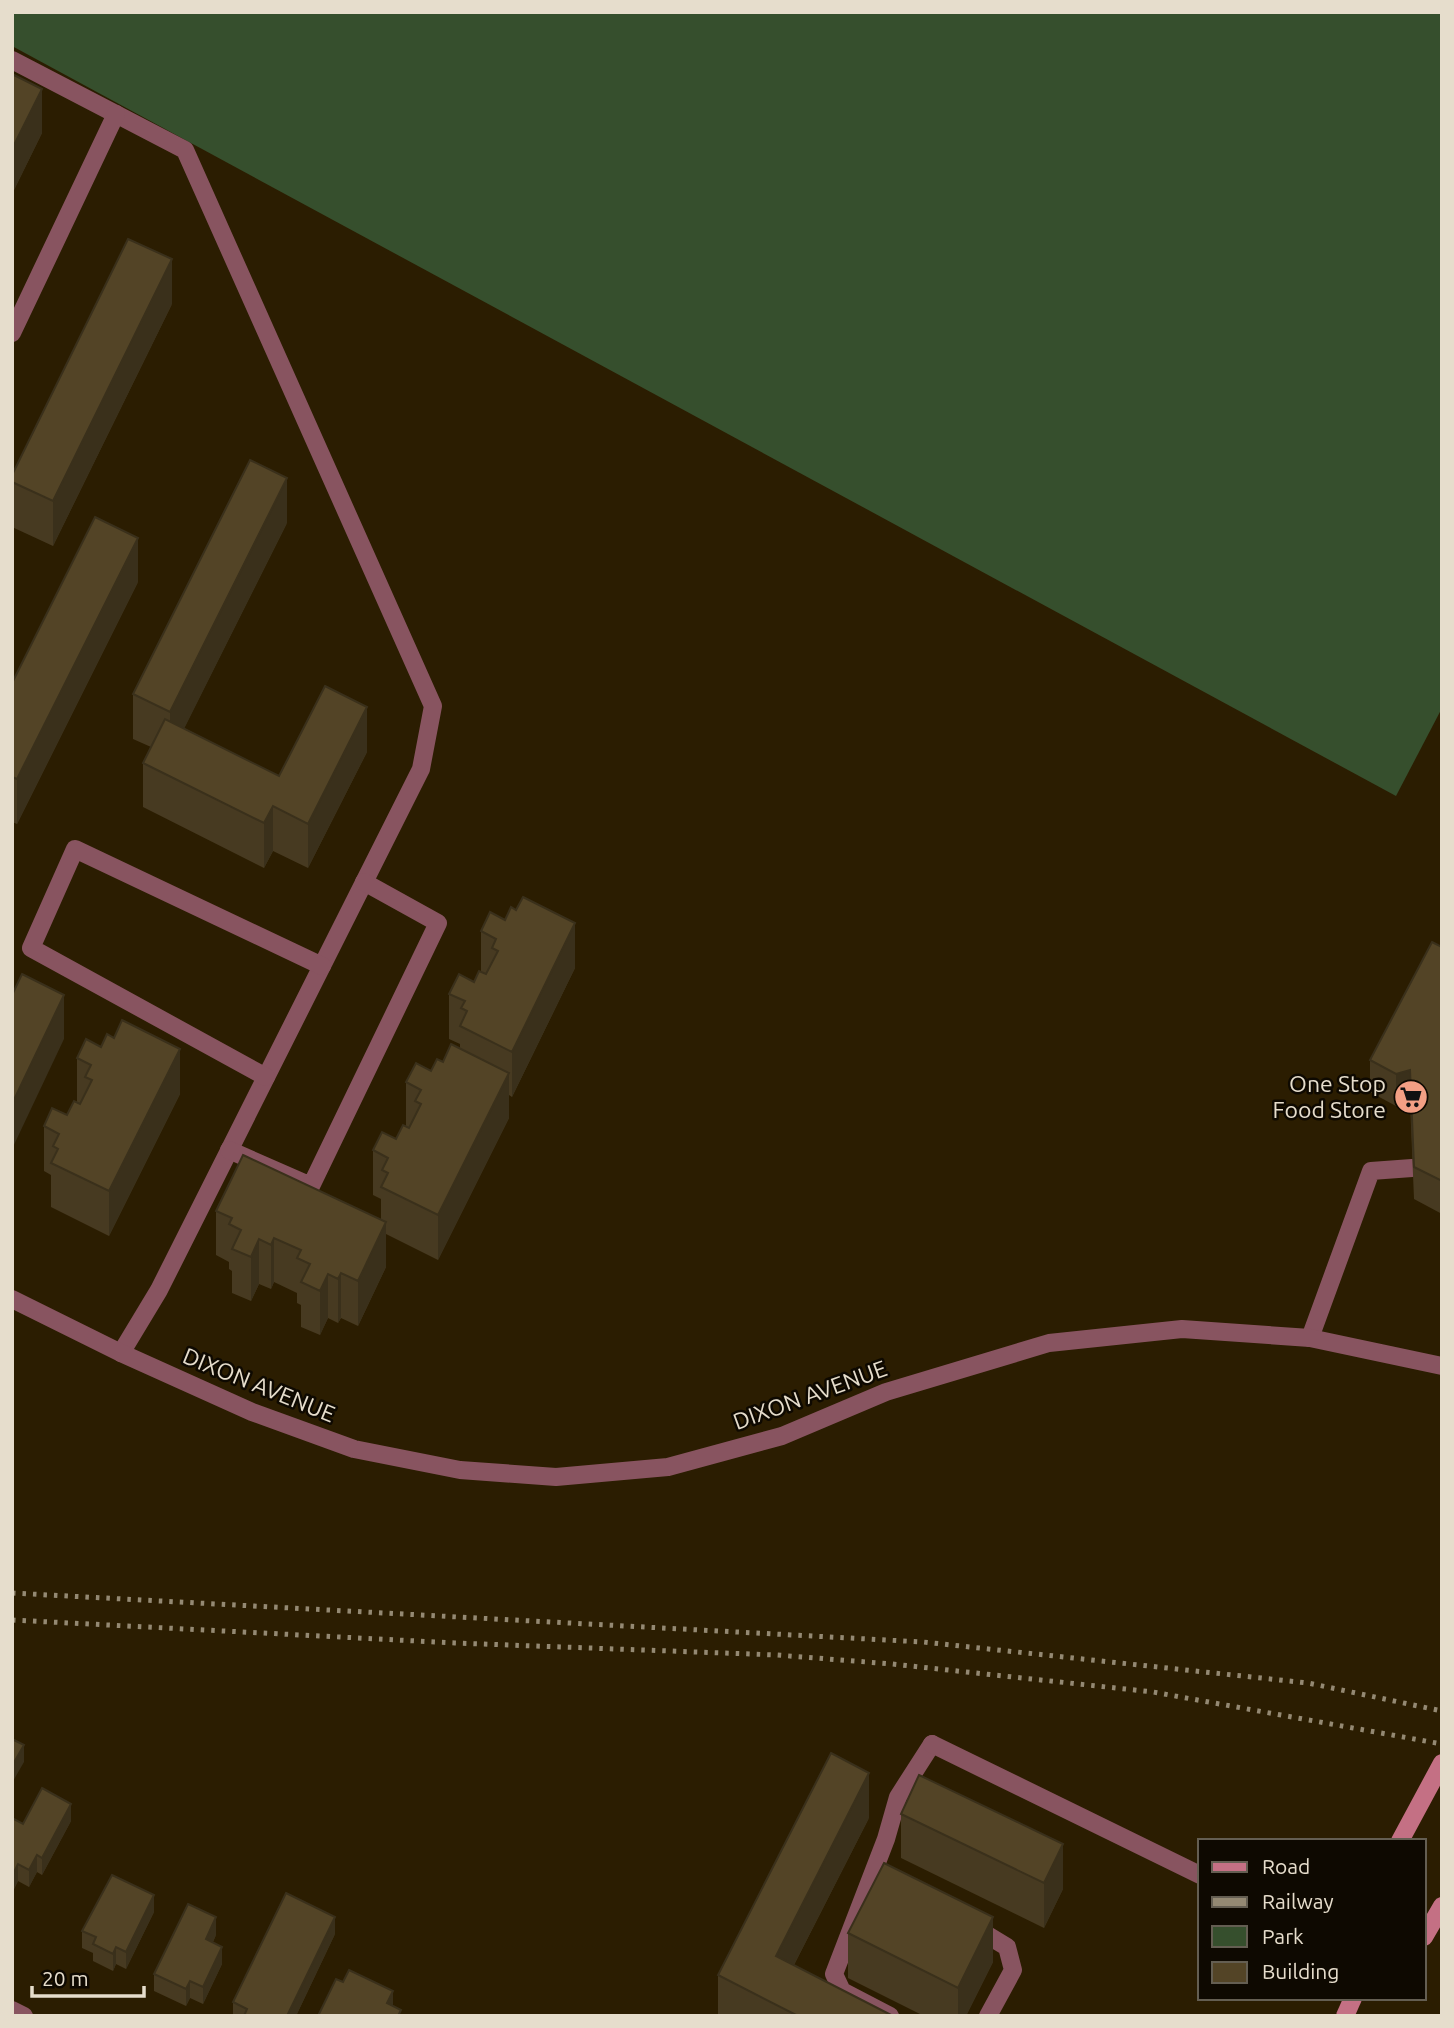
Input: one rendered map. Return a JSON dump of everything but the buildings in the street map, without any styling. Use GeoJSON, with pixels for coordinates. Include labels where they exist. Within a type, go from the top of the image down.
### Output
{"type":"FeatureCollection","features":[{"type":"Feature","properties":{"kind":"main road"},"geometry":{"type":"LineString","coordinates":[[1400,1839],[1442,1763]]}},
{"type":"Feature","properties":{"kind":"main road"},"geometry":{"type":"LineString","coordinates":[[1426,1934],[1442,1906]]}},
{"type":"Feature","properties":{"kind":"main road"},"geometry":{"type":"LineString","coordinates":[[1345,2016],[1352,2000]]}},
{"type":"Feature","properties":{"kind":"street"},"geometry":{"type":"LineString","coordinates":[[12,60],[185,150],[433,706],[421,769],[159,1290],[121,1353]]}},
{"type":"Feature","properties":{"kind":"street"},"geometry":{"type":"LineString","coordinates":[[12,333],[116,114]]}},
{"type":"Feature","properties":{"kind":"street"},"geometry":{"type":"LineString","coordinates":[[266,1077],[31,948],[75,849],[322,966]]}},
{"type":"Feature","properties":{"kind":"street"},"geometry":{"type":"LineString","coordinates":[[229,1150],[311,1186],[439,923],[364,882]]}},
{"type":"Feature","properties":{"kind":"street"},"geometry":{"type":"LineString","coordinates":[[1310,1338],[1371,1171],[1412,1168]]}},
{"type":"Feature","properties":{"kind":"street","name":"DIXON AVENUE"},"geometry":{"type":"LineString","coordinates":[[12,1299],[121,1353],[252,1412],[354,1449],[460,1470],[556,1477],[668,1467],[732,1450],[782,1436],[886,1392],[1049,1342],[1182,1329],[1310,1338],[1442,1366]]}},
{"type":"Feature","properties":{"kind":"street"},"geometry":{"type":"LineString","coordinates":[[890,2016],[842,1991],[834,1974],[881,1871],[898,1797],[932,1744],[1198,1874]]}},
{"type":"Feature","properties":{"kind":"street"},"geometry":{"type":"LineString","coordinates":[[963,1921],[1007,1947],[1013,1970],[988,2016]]}},
{"type":"Feature","properties":{"kind":"street"},"geometry":{"type":"LineString","coordinates":[[12,2010],[24,2016]]}},
{"type":"Feature","properties":{"kind":"green space"},"geometry":{"type":"Polygon","coordinates":[[[12,12],[1442,12],[1442,708],[1396,796],[12,46],[12,12]]]}},
{"type":"Feature","properties":{"kind":"railway"},"geometry":{"type":"LineString","coordinates":[[12,1593],[923,1642],[1308,1683],[1442,1711]]}},
{"type":"Feature","properties":{"kind":"railway"},"geometry":{"type":"LineString","coordinates":[[12,1620],[455,1643],[777,1655],[892,1664],[1153,1692],[1442,1744]]}},
{"type":"Feature","properties":{"kind":"place","name":"One Stop Food Store"},"geometry":{"type":"Point","coordinates":[1411,1097]}}]}
